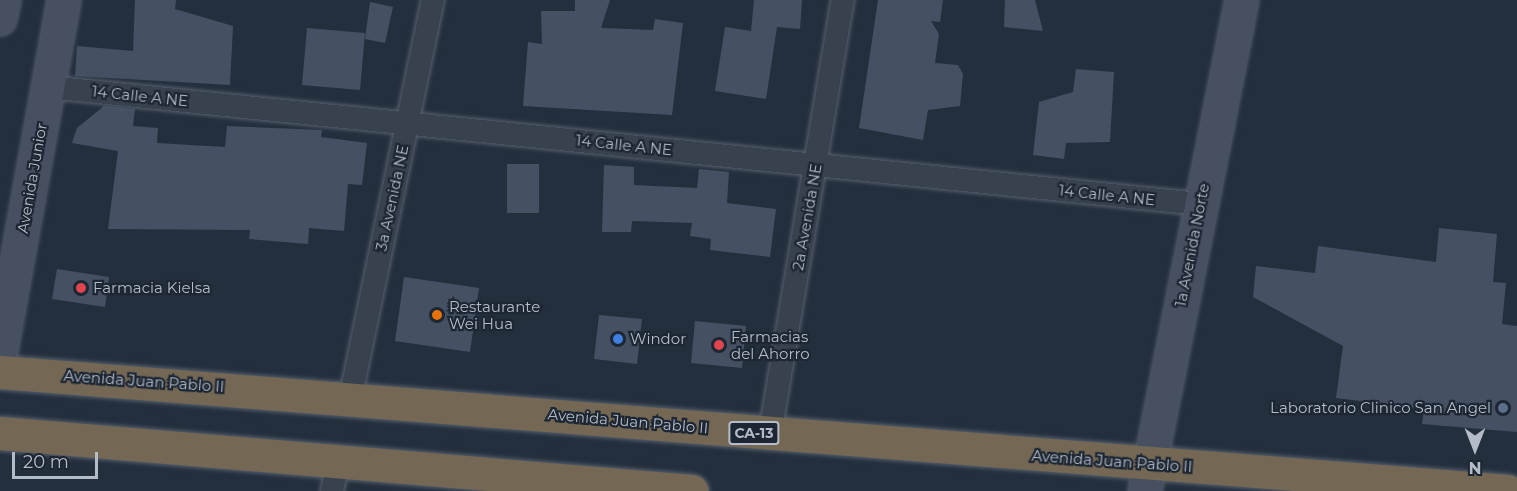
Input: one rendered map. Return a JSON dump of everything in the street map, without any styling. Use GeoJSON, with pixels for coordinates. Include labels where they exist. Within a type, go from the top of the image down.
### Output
{"type":"FeatureCollection","features":[{"type":"Feature","properties":{"kind":"highway","name":"Avenida Juan Pablo II"},"geometry":{"type":"LineString","coordinates":[[0,372],[351,395],[770,434],[1147,477],[1508,491]]}},
{"type":"Feature","properties":{"kind":"highway"},"geometry":{"type":"LineString","coordinates":[[0,433],[335,477],[692,491]]}},
{"type":"Feature","properties":{"kind":"street"},"geometry":{"type":"LineString","coordinates":[[0,20],[4,0]]}},
{"type":"Feature","properties":{"kind":"street","name":"Avenida Junior"},"geometry":{"type":"LineString","coordinates":[[0,356],[64,0]]}},
{"type":"Feature","properties":{"kind":"street","name":"3a Avenida NE"},"geometry":{"type":"LineString","coordinates":[[351,395],[433,0]]}},
{"type":"Feature","properties":{"kind":"street","name":"2a Avenida NE"},"geometry":{"type":"LineString","coordinates":[[770,434],[843,0]]}},
{"type":"Feature","properties":{"kind":"street","name":"1a Avenida Norte"},"geometry":{"type":"LineString","coordinates":[[1147,477],[1242,0]]}},
{"type":"Feature","properties":{"kind":"street","name":"14 Calle A NE"},"geometry":{"type":"LineString","coordinates":[[48,87],[1200,204]]}},
{"type":"Feature","properties":{"kind":"building"},"geometry":{"type":"Polygon","coordinates":[[[135,0],[176,0],[175,9],[233,26],[230,85],[75,76],[77,46],[133,51],[135,0]]]}},
{"type":"Feature","properties":{"kind":"building"},"geometry":{"type":"Polygon","coordinates":[[[575,0],[610,0],[601,28],[653,30],[655,19],[683,23],[672,115],[523,106],[528,42],[542,44],[541,11],[575,11],[575,0]]]}},
{"type":"Feature","properties":{"kind":"building"},"geometry":{"type":"Polygon","coordinates":[[[754,0],[802,0],[800,29],[777,27],[766,99],[715,91],[725,27],[751,31],[754,0]]]}},
{"type":"Feature","properties":{"kind":"building"},"geometry":{"type":"Polygon","coordinates":[[[878,0],[943,0],[940,22],[931,21],[939,34],[935,63],[958,65],[963,74],[960,106],[928,110],[923,140],[859,128],[878,0]]]}},
{"type":"Feature","properties":{"kind":"building"},"geometry":{"type":"Polygon","coordinates":[[[1005,0],[1035,0],[1043,31],[1004,27],[1005,0]]]}},
{"type":"Feature","properties":{"kind":"building"},"geometry":{"type":"Polygon","coordinates":[[[370,2],[393,7],[385,43],[365,39],[370,2]]]}},
{"type":"Feature","properties":{"kind":"building"},"geometry":{"type":"Polygon","coordinates":[[[307,28],[365,33],[360,90],[302,85],[307,28]]]}},
{"type":"Feature","properties":{"kind":"building"},"geometry":{"type":"Polygon","coordinates":[[[1076,69],[1114,72],[1110,142],[1066,143],[1064,159],[1033,155],[1039,102],[1073,92],[1076,69]]]}},
{"type":"Feature","properties":{"kind":"building"},"geometry":{"type":"Polygon","coordinates":[[[104,106],[135,109],[133,126],[158,128],[157,143],[225,147],[227,126],[322,130],[321,137],[367,143],[362,185],[348,184],[344,231],[309,228],[308,244],[249,239],[250,230],[108,229],[118,151],[72,143],[77,128],[104,106]]]}},
{"type":"Feature","properties":{"kind":"building"},"geometry":{"type":"Polygon","coordinates":[[[507,164],[539,164],[539,213],[507,213],[507,164]]]}},
{"type":"Feature","properties":{"kind":"building"},"geometry":{"type":"Polygon","coordinates":[[[604,165],[634,167],[634,185],[697,188],[699,169],[729,172],[727,203],[776,209],[770,257],[710,250],[711,239],[690,236],[692,223],[632,221],[631,232],[602,232],[604,165]]]}},
{"type":"Feature","properties":{"kind":"building"},"geometry":{"type":"Polygon","coordinates":[[[1439,228],[1497,234],[1493,282],[1506,283],[1502,324],[1517,326],[1517,432],[1422,424],[1424,409],[1336,398],[1343,346],[1253,297],[1256,266],[1315,273],[1318,246],[1436,262],[1439,228]]]}},
{"type":"Feature","properties":{"kind":"building","name":"Farmacia Kielsa"},"geometry":{"type":"Polygon","coordinates":[[[57,269],[109,277],[105,307],[52,299],[57,269]]]}},
{"type":"Feature","properties":{"kind":"building","name":"Restaurante Wei Hua"},"geometry":{"type":"Polygon","coordinates":[[[404,277],[479,288],[470,352],[395,341],[404,277]]]}},
{"type":"Feature","properties":{"kind":"building","name":"Windor"},"geometry":{"type":"Polygon","coordinates":[[[599,315],[642,319],[637,364],[594,359],[599,315]]]}},
{"type":"Feature","properties":{"kind":"building","name":"Farmacias del Ahorro"},"geometry":{"type":"Polygon","coordinates":[[[695,321],[746,326],[742,368],[691,363],[695,321]]]}},
{"type":"Feature","properties":{"kind":"place","name":"Farmacia Kielsa"},"geometry":{"type":"Point","coordinates":[81,288]}},
{"type":"Feature","properties":{"kind":"place","name":"Restaurante Wei Hua"},"geometry":{"type":"Point","coordinates":[437,315]}},
{"type":"Feature","properties":{"kind":"place","name":"Windor"},"geometry":{"type":"Point","coordinates":[618,339]}},
{"type":"Feature","properties":{"kind":"place","name":"Farmacias del Ahorro"},"geometry":{"type":"Point","coordinates":[719,345]}},
{"type":"Feature","properties":{"kind":"place","name":"Laboratorio Clinico San Angel"},"geometry":{"type":"Point","coordinates":[1503,408]}}]}
